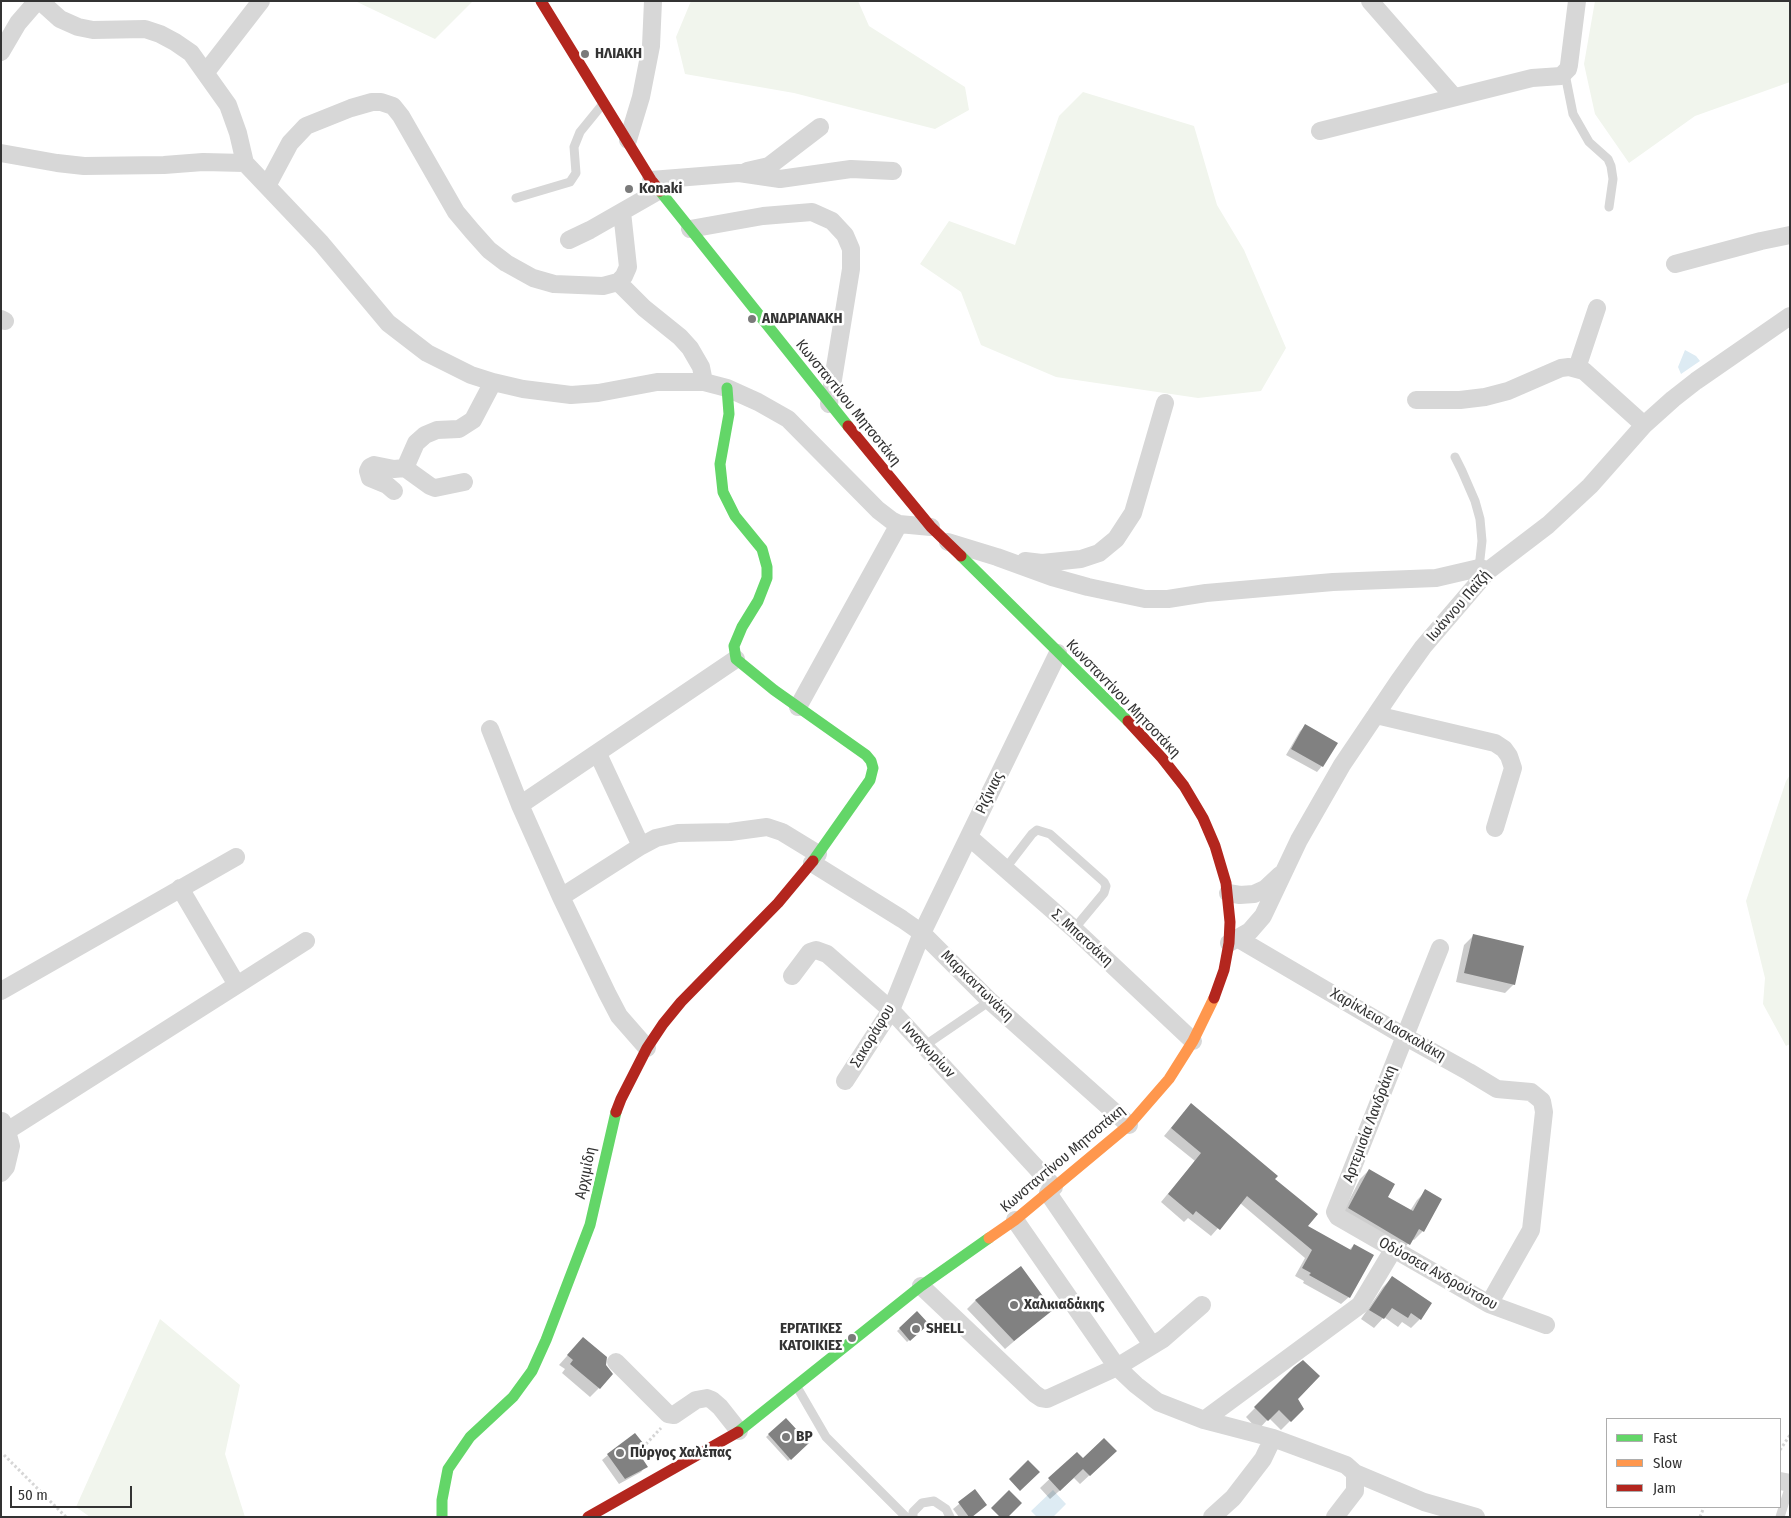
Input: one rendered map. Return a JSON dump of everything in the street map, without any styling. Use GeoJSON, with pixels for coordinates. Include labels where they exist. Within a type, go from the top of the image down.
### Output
{"type":"FeatureCollection","features":[{"type":"Feature","properties":{"kind":"main road","name":"Κωνσταντίνου Μητσοτάκη"},"geometry":{"type":"LineString","coordinates":[[540,1],[656,185],[829,404],[931,527],[1107,699],[1162,758],[1184,786],[1203,818],[1215,846],[1228,893],[1233,941],[1213,1000],[1193,1041],[1169,1079],[1129,1126],[1015,1220],[922,1286],[797,1387],[739,1431],[588,1517]]}},
{"type":"Feature","properties":{"kind":"main road"},"geometry":{"type":"LineString","coordinates":[[727,388],[729,414],[720,464],[723,492],[735,516],[762,549],[767,568],[767,578],[761,593],[734,646],[736,660]]}},
{"type":"Feature","properties":{"kind":"main road","name":"Αρχιμίδη"},"geometry":{"type":"LineString","coordinates":[[442,1517],[444,1484],[448,1469],[470,1437],[513,1397],[532,1371],[546,1340],[590,1225],[614,1118],[621,1099],[648,1048],[663,1024],[681,1002],[778,903],[815,858],[870,780],[873,768],[871,761],[866,755],[774,690],[736,660]]}},
{"type":"Feature","properties":{"kind":"street"},"geometry":{"type":"LineString","coordinates":[[1,52],[18,23],[39,1],[60,19],[78,27],[93,30],[145,29],[176,42],[191,54],[228,104],[238,133],[245,163],[321,243],[388,323],[427,353],[493,382],[523,389],[571,395],[598,393],[657,382],[704,382],[727,388],[758,402],[788,419],[878,510],[899,524],[931,527]]}},
{"type":"Feature","properties":{"kind":"street"},"geometry":{"type":"LineString","coordinates":[[206,72],[261,1]]}},
{"type":"Feature","properties":{"kind":"street"},"geometry":{"type":"LineString","coordinates":[[628,140],[641,97],[651,46],[653,1]]}},
{"type":"Feature","properties":{"kind":"street"},"geometry":{"type":"LineString","coordinates":[[1370,1],[1454,98]]}},
{"type":"Feature","properties":{"kind":"street"},"geometry":{"type":"LineString","coordinates":[[1320,131],[1532,78],[1564,74],[1570,65],[1577,1]]}},
{"type":"Feature","properties":{"kind":"street"},"geometry":{"type":"LineString","coordinates":[[267,186],[290,143],[306,126],[351,108],[372,102],[381,102],[393,106],[401,116],[456,212],[489,250],[506,263],[533,278],[554,284],[603,286],[618,282],[624,276],[628,267],[622,212]]}},
{"type":"Feature","properties":{"kind":"street"},"geometry":{"type":"LineString","coordinates":[[569,240],[622,212],[656,185],[739,173],[769,166],[820,127]]}},
{"type":"Feature","properties":{"kind":"street"},"geometry":{"type":"LineString","coordinates":[[1,153],[84,166],[164,165],[203,162],[245,163]]}},
{"type":"Feature","properties":{"kind":"street"},"geometry":{"type":"LineString","coordinates":[[739,173],[780,179],[850,168],[893,171]]}},
{"type":"Feature","properties":{"kind":"street"},"geometry":{"type":"LineString","coordinates":[[690,229],[763,216],[812,212],[832,220],[845,235],[851,249],[850,269],[829,404]]}},
{"type":"Feature","properties":{"kind":"street"},"geometry":{"type":"LineString","coordinates":[[1675,264],[1761,241],[1790,236]]}},
{"type":"Feature","properties":{"kind":"street"},"geometry":{"type":"LineString","coordinates":[[618,282],[644,308],[680,337],[690,348],[701,367],[704,382]]}},
{"type":"Feature","properties":{"kind":"street"},"geometry":{"type":"LineString","coordinates":[[1577,368],[1597,308]]}},
{"type":"Feature","properties":{"kind":"street","name":"Ιωάννου Παϊζή"},"geometry":{"type":"LineString","coordinates":[[1233,941],[1258,923],[1267,910],[1284,871],[1324,795],[1423,646],[1484,569],[1541,530],[1590,486],[1644,425],[1696,381],[1790,316]]}},
{"type":"Feature","properties":{"kind":"street"},"geometry":{"type":"LineString","coordinates":[[1416,400],[1460,400],[1486,397],[1508,391],[1561,368],[1577,368],[1590,376],[1644,425]]}},
{"type":"Feature","properties":{"kind":"street"},"geometry":{"type":"LineString","coordinates":[[405,468],[416,443],[425,435],[437,430],[459,429],[473,420],[493,382]]}},
{"type":"Feature","properties":{"kind":"street"},"geometry":{"type":"LineString","coordinates":[[997,557],[1042,563],[1081,559],[1100,553],[1116,539],[1133,513],[1165,403]]}},
{"type":"Feature","properties":{"kind":"street"},"geometry":{"type":"LineString","coordinates":[[394,491],[370,478],[368,471],[370,467],[374,465],[394,469],[405,468],[435,488],[464,482]]}},
{"type":"Feature","properties":{"kind":"street"},"geometry":{"type":"LineString","coordinates":[[798,707],[899,524]]}},
{"type":"Feature","properties":{"kind":"street"},"geometry":{"type":"LineString","coordinates":[[946,541],[1052,577],[1145,599],[1168,599],[1206,593],[1333,582],[1436,578],[1484,569]]}},
{"type":"Feature","properties":{"kind":"street","name":"Ριζίνιας"},"geometry":{"type":"LineString","coordinates":[[922,933],[1058,653]]}},
{"type":"Feature","properties":{"kind":"street"},"geometry":{"type":"LineString","coordinates":[[520,804],[598,754],[736,660]]}},
{"type":"Feature","properties":{"kind":"street"},"geometry":{"type":"LineString","coordinates":[[1376,715],[1496,743],[1504,749],[1509,756],[1513,768],[1495,828]]}},
{"type":"Feature","properties":{"kind":"street"},"geometry":{"type":"LineString","coordinates":[[490,729],[520,804],[561,897],[619,1016],[648,1048]]}},
{"type":"Feature","properties":{"kind":"street"},"geometry":{"type":"LineString","coordinates":[[598,754],[641,846]]}},
{"type":"Feature","properties":{"kind":"street","name":"Μαρκαντωνάκη"},"geometry":{"type":"LineString","coordinates":[[561,897],[656,838],[678,833],[730,832],[767,827],[782,832],[815,858],[922,933],[990,1001],[1129,1126]]}},
{"type":"Feature","properties":{"kind":"street","name":"Σ. Μπατσάκη"},"geometry":{"type":"LineString","coordinates":[[969,837],[1074,930],[1193,1041]]}},
{"type":"Feature","properties":{"kind":"street"},"geometry":{"type":"LineString","coordinates":[[1,991],[236,857]]}},
{"type":"Feature","properties":{"kind":"street"},"geometry":{"type":"LineString","coordinates":[[1228,893],[1240,895],[1254,894],[1266,888],[1284,871]]}},
{"type":"Feature","properties":{"kind":"street"},"geometry":{"type":"LineString","coordinates":[[180,888],[237,985]]}},
{"type":"Feature","properties":{"kind":"street"},"geometry":{"type":"LineString","coordinates":[[1254,894],[1267,910]]}},
{"type":"Feature","properties":{"kind":"street","name":"Σακοράφου"},"geometry":{"type":"LineString","coordinates":[[845,1081],[891,1010],[922,933]]}},
{"type":"Feature","properties":{"kind":"street"},"geometry":{"type":"LineString","coordinates":[[1,1173],[6,1167],[11,1146],[4,1126],[306,941]]}},
{"type":"Feature","properties":{"kind":"street","name":"Χαρίκλεια Δασκαλάκη"},"geometry":{"type":"LineString","coordinates":[[1233,941],[1469,1072],[1496,1089],[1531,1092],[1542,1101],[1544,1112],[1530,1230],[1489,1304]]}},
{"type":"Feature","properties":{"kind":"street","name":"Αρτεμισία Λανδράκη"},"geometry":{"type":"LineString","coordinates":[[1335,1212],[1440,948]]}},
{"type":"Feature","properties":{"kind":"street","name":"Ινναχωρίων"},"geometry":{"type":"LineString","coordinates":[[792,976],[810,952],[816,950],[827,954],[891,1010],[1051,1190],[1152,1345]]}},
{"type":"Feature","properties":{"kind":"street","name":"Οδύσσεα Ανδρούτσου"},"geometry":{"type":"LineString","coordinates":[[1335,1212],[1338,1217],[1392,1250],[1489,1304],[1546,1326]]}},
{"type":"Feature","properties":{"kind":"street"},"geometry":{"type":"LineString","coordinates":[[1015,1220],[1117,1367],[1158,1402],[1204,1420],[1274,1438],[1346,1465],[1355,1473],[1424,1502],[1476,1517]]}},
{"type":"Feature","properties":{"kind":"street"},"geometry":{"type":"LineString","coordinates":[[1204,1420],[1360,1305],[1392,1250]]}},
{"type":"Feature","properties":{"kind":"street"},"geometry":{"type":"LineString","coordinates":[[922,1286],[1041,1398],[1046,1399],[1117,1367],[1152,1345],[1202,1305]]}},
{"type":"Feature","properties":{"kind":"street"},"geometry":{"type":"LineString","coordinates":[[616,1362],[668,1414],[674,1415],[696,1400],[707,1398],[720,1406],[739,1431]]}},
{"type":"Feature","properties":{"kind":"street"},"geometry":{"type":"LineString","coordinates":[[1212,1517],[1232,1498],[1263,1459],[1274,1438]]}},
{"type":"Feature","properties":{"kind":"street"},"geometry":{"type":"LineString","coordinates":[[1336,1517],[1354,1491],[1355,1473]]}},
{"type":"Feature","properties":{"kind":"lane"},"geometry":{"type":"LineString","coordinates":[[1564,74],[1573,114],[1589,142],[1608,159],[1611,166],[1613,179],[1608,207]]}},
{"type":"Feature","properties":{"kind":"lane"},"geometry":{"type":"LineString","coordinates":[[516,198],[570,182],[576,173],[574,147],[580,132],[604,102]]}},
{"type":"Feature","properties":{"kind":"lane"},"geometry":{"type":"LineString","coordinates":[[1455,457],[1480,519],[1484,569]]}},
{"type":"Feature","properties":{"kind":"lane"},"geometry":{"type":"LineString","coordinates":[[1005,869],[1036,830],[1050,834],[1104,882],[1106,886],[1104,893],[1074,930]]}},
{"type":"Feature","properties":{"kind":"lane"},"geometry":{"type":"LineString","coordinates":[[924,1046],[990,1001]]}},
{"type":"Feature","properties":{"kind":"lane"},"geometry":{"type":"LineString","coordinates":[[797,1387],[826,1437],[906,1517]]}},
{"type":"Feature","properties":{"kind":"lane"},"geometry":{"type":"LineString","coordinates":[[1780,1517],[1790,1484]]}},
{"type":"Feature","properties":{"kind":"lane"},"geometry":{"type":"LineString","coordinates":[[913,1517],[913,1512],[922,1502],[934,1501],[946,1508],[950,1517]]}},
{"type":"Feature","properties":{"kind":"path"},"geometry":{"type":"LineString","coordinates":[[1781,1448],[1790,1435]]}},
{"type":"Feature","properties":{"kind":"path"},"geometry":{"type":"LineString","coordinates":[[4,1455],[66,1517]]}},
{"type":"Feature","properties":{"kind":"shaded area"},"geometry":{"type":"Polygon","coordinates":[[[355,1],[473,1],[435,39],[355,1]]]}},
{"type":"Feature","properties":{"kind":"shaded area"},"geometry":{"type":"Polygon","coordinates":[[[691,1],[858,1],[869,26],[965,87],[969,110],[935,129],[794,93],[685,74],[676,37],[691,1]]]}},
{"type":"Feature","properties":{"kind":"shaded area"},"geometry":{"type":"Polygon","coordinates":[[[1595,1],[1790,1],[1790,82],[1695,116],[1629,163],[1595,114],[1584,64],[1595,1]]]}},
{"type":"Feature","properties":{"kind":"shaded area"},"geometry":{"type":"Polygon","coordinates":[[[1083,92],[1194,126],[1217,205],[1244,250],[1286,348],[1261,391],[1198,398],[1056,377],[981,345],[961,292],[920,264],[949,221],[1015,245],[1059,116],[1083,92]]]}},
{"type":"Feature","properties":{"kind":"shaded area"},"geometry":{"type":"Polygon","coordinates":[[[1685,350],[1696,356],[1700,361],[1681,374],[1678,367],[1685,350]]]}},
{"type":"Feature","properties":{"kind":"shaded area"},"geometry":{"type":"Polygon","coordinates":[[[1790,775],[1790,1044],[1786,1046],[1763,1004],[1765,978],[1746,901],[1786,781],[1790,775]]]}},
{"type":"Feature","properties":{"kind":"shaded area"},"geometry":{"type":"Polygon","coordinates":[[[160,1319],[240,1385],[225,1454],[245,1517],[90,1517],[76,1507],[160,1319]]]}},
{"type":"Feature","properties":{"kind":"shaded area"},"geometry":{"type":"Polygon","coordinates":[[[1053,1490],[1066,1504],[1053,1517],[1037,1517],[1031,1511],[1053,1490]]]}},
{"type":"Feature","properties":{"kind":"building"},"geometry":{"type":"Polygon","coordinates":[[[1305,724],[1338,743],[1323,767],[1291,749],[1305,724]]]}},
{"type":"Feature","properties":{"kind":"building"},"geometry":{"type":"Polygon","coordinates":[[[1473,934],[1524,946],[1515,985],[1464,973],[1473,934]]]}},
{"type":"Feature","properties":{"kind":"building"},"geometry":{"type":"Polygon","coordinates":[[[1191,1103],[1278,1176],[1275,1179],[1318,1214],[1308,1226],[1351,1250],[1354,1244],[1374,1255],[1350,1298],[1309,1275],[1311,1273],[1302,1268],[1312,1250],[1247,1196],[1220,1230],[1196,1211],[1193,1215],[1168,1194],[1201,1153],[1171,1128],[1191,1103]]]}},
{"type":"Feature","properties":{"kind":"building"},"geometry":{"type":"Polygon","coordinates":[[[1369,1169],[1395,1184],[1388,1197],[1413,1211],[1425,1189],[1442,1199],[1424,1232],[1419,1229],[1410,1245],[1348,1208],[1369,1169]]]}},
{"type":"Feature","properties":{"kind":"building","name":"Χαλκιαδάκης"},"geometry":{"type":"Polygon","coordinates":[[[1021,1266],[1053,1310],[1014,1341],[975,1300],[1021,1266]]]}},
{"type":"Feature","properties":{"kind":"building"},"geometry":{"type":"Polygon","coordinates":[[[1392,1276],[1432,1303],[1421,1320],[1411,1313],[1408,1318],[1392,1308],[1384,1319],[1369,1310],[1392,1276]]]}},
{"type":"Feature","properties":{"kind":"building"},"geometry":{"type":"Polygon","coordinates":[[[917,1311],[929,1324],[910,1341],[899,1328],[917,1311]]]}},
{"type":"Feature","properties":{"kind":"building"},"geometry":{"type":"Polygon","coordinates":[[[583,1337],[607,1357],[606,1365],[613,1374],[600,1389],[570,1364],[573,1360],[567,1355],[583,1337]]]}},
{"type":"Feature","properties":{"kind":"building"},"geometry":{"type":"Polygon","coordinates":[[[1303,1360],[1320,1376],[1298,1399],[1304,1409],[1291,1422],[1279,1410],[1268,1421],[1254,1407],[1303,1360]]]}},
{"type":"Feature","properties":{"kind":"building"},"geometry":{"type":"Polygon","coordinates":[[[786,1418],[809,1443],[791,1460],[768,1434],[786,1418]]]}},
{"type":"Feature","properties":{"kind":"building"},"geometry":{"type":"Polygon","coordinates":[[[635,1433],[643,1443],[636,1449],[648,1467],[625,1479],[607,1454],[635,1433]]]}},
{"type":"Feature","properties":{"kind":"building"},"geometry":{"type":"Polygon","coordinates":[[[1104,1438],[1117,1451],[1090,1476],[1083,1469],[1060,1491],[1048,1478],[1077,1452],[1083,1458],[1104,1438]]]}},
{"type":"Feature","properties":{"kind":"building"},"geometry":{"type":"Polygon","coordinates":[[[1028,1460],[1040,1472],[1020,1491],[1009,1479],[1028,1460]]]}},
{"type":"Feature","properties":{"kind":"building"},"geometry":{"type":"Polygon","coordinates":[[[975,1489],[987,1505],[972,1517],[969,1517],[958,1502],[975,1489]]]}},
{"type":"Feature","properties":{"kind":"building"},"geometry":{"type":"Polygon","coordinates":[[[1009,1490],[1022,1503],[1008,1517],[1000,1517],[991,1508],[1009,1490]]]}},
{"type":"Feature","properties":{"kind":"traffic: fast"},"geometry":{"type":"LineString","coordinates":[[660,191],[848,426]]}},
{"type":"Feature","properties":{"kind":"traffic: fast"},"geometry":{"type":"LineString","coordinates":[[727,388],[729,414],[720,464],[723,492],[735,516],[762,549],[767,567],[767,578],[758,601],[742,627],[734,646],[736,659],[774,690],[866,755],[871,761],[873,768],[870,780],[813,861]]}},
{"type":"Feature","properties":{"kind":"traffic: fast"},"geometry":{"type":"LineString","coordinates":[[961,556],[1128,721]]}},
{"type":"Feature","properties":{"kind":"traffic: fast"},"geometry":{"type":"LineString","coordinates":[[442,1517],[442,1500],[448,1469],[470,1437],[513,1397],[532,1371],[546,1340],[590,1225],[616,1112]]}},
{"type":"Feature","properties":{"kind":"traffic: fast"},"geometry":{"type":"LineString","coordinates":[[738,1432],[921,1286],[989,1238]]}},
{"type":"Feature","properties":{"kind":"traffic: slow"},"geometry":{"type":"LineString","coordinates":[[989,1238],[1015,1220],[1129,1125],[1169,1079],[1193,1041],[1214,998]]}},
{"type":"Feature","properties":{"kind":"traffic: jam"},"geometry":{"type":"LineString","coordinates":[[541,1],[651,180],[660,191]]}},
{"type":"Feature","properties":{"kind":"traffic: jam"},"geometry":{"type":"LineString","coordinates":[[848,426],[931,527],[961,556]]}},
{"type":"Feature","properties":{"kind":"traffic: jam"},"geometry":{"type":"LineString","coordinates":[[1128,721],[1162,758],[1184,786],[1203,818],[1215,846],[1226,883],[1230,922],[1229,943],[1224,970],[1214,998]]}},
{"type":"Feature","properties":{"kind":"traffic: jam"},"geometry":{"type":"LineString","coordinates":[[616,1112],[647,1048],[663,1024],[681,1002],[778,903],[813,861]]}},
{"type":"Feature","properties":{"kind":"traffic: jam"},"geometry":{"type":"LineString","coordinates":[[588,1517],[738,1432]]}},
{"type":"Feature","properties":{"kind":"place","name":"ΗΛΙΑΚΗ"},"geometry":{"type":"Point","coordinates":[585,54]}},
{"type":"Feature","properties":{"kind":"place","name":"Konaki"},"geometry":{"type":"Point","coordinates":[629,189]}},
{"type":"Feature","properties":{"kind":"place","name":"ΑΝΔΡΙΑΝΑΚΗ"},"geometry":{"type":"Point","coordinates":[752,319]}},
{"type":"Feature","properties":{"kind":"place","name":"Χαλκιαδάκης"},"geometry":{"type":"Point","coordinates":[1014,1305]}},
{"type":"Feature","properties":{"kind":"place","name":"SHELL"},"geometry":{"type":"Point","coordinates":[916,1329]}},
{"type":"Feature","properties":{"kind":"place","name":"ΕΡΓΑΤΙΚΕΣ ΚΑΤΟΙΚΙΕΣ"},"geometry":{"type":"Point","coordinates":[852,1338]}},
{"type":"Feature","properties":{"kind":"place","name":"BP"},"geometry":{"type":"Point","coordinates":[786,1437]}},
{"type":"Feature","properties":{"kind":"place","name":"Πύργος Χαλέπας"},"geometry":{"type":"Point","coordinates":[620,1453]}}]}
